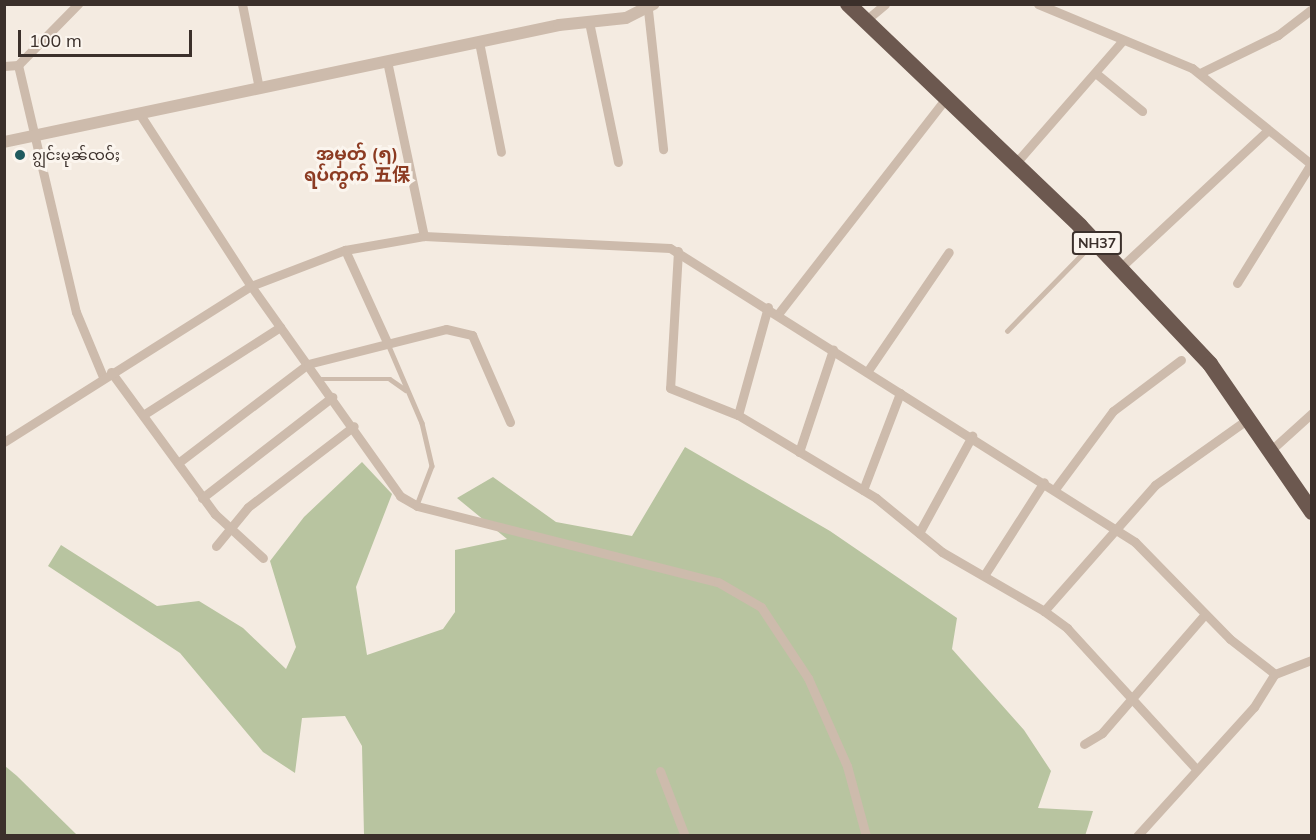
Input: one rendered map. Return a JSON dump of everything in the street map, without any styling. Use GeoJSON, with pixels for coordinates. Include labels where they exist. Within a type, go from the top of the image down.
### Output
{"type":"FeatureCollection","features":[{"type":"Feature","properties":{"kind":"highway","name":"NH37"},"geometry":{"type":"LineString","coordinates":[[848,4],[1095,242],[1210,364],[1311,512]]}},
{"type":"Feature","properties":{"kind":"street"},"geometry":{"type":"LineString","coordinates":[[4,66],[18,65],[78,4]]}},
{"type":"Feature","properties":{"kind":"street"},"geometry":{"type":"LineString","coordinates":[[242,4],[259,88]]}},
{"type":"Feature","properties":{"kind":"street"},"geometry":{"type":"LineString","coordinates":[[866,21],[885,4]]}},
{"type":"Feature","properties":{"kind":"street"},"geometry":{"type":"LineString","coordinates":[[1038,4],[1200,74],[1311,164],[1237,283]]}},
{"type":"Feature","properties":{"kind":"street"},"geometry":{"type":"LineString","coordinates":[[4,142],[479,42],[589,22],[651,7],[663,149]]}},
{"type":"Feature","properties":{"kind":"street"},"geometry":{"type":"LineString","coordinates":[[1200,74],[1278,35],[1311,9]]}},
{"type":"Feature","properties":{"kind":"street"},"geometry":{"type":"LineString","coordinates":[[589,22],[618,162]]}},
{"type":"Feature","properties":{"kind":"street"},"geometry":{"type":"LineString","coordinates":[[1015,164],[1098,75],[1123,40]]}},
{"type":"Feature","properties":{"kind":"street"},"geometry":{"type":"LineString","coordinates":[[479,42],[501,152]]}},
{"type":"Feature","properties":{"kind":"street"},"geometry":{"type":"LineString","coordinates":[[387,61],[424,236]]}},
{"type":"Feature","properties":{"kind":"street"},"geometry":{"type":"LineString","coordinates":[[18,65],[76,312],[107,374],[143,415],[202,498],[263,558]]}},
{"type":"Feature","properties":{"kind":"street"},"geometry":{"type":"LineString","coordinates":[[1098,75],[1142,111]]}},
{"type":"Feature","properties":{"kind":"street"},"geometry":{"type":"LineString","coordinates":[[778,314],[946,98]]}},
{"type":"Feature","properties":{"kind":"street"},"geometry":{"type":"LineString","coordinates":[[139,113],[251,286],[354,426],[400,496],[417,506],[718,582],[761,606],[808,678],[847,766],[866,836]]}},
{"type":"Feature","properties":{"kind":"street"},"geometry":{"type":"LineString","coordinates":[[1120,268],[1268,130]]}},
{"type":"Feature","properties":{"kind":"street"},"geometry":{"type":"LineString","coordinates":[[4,442],[107,374],[251,286],[345,250],[424,236],[678,251],[900,393],[972,436],[1135,542],[1205,614],[1275,674]]}},
{"type":"Feature","properties":{"kind":"street"},"geometry":{"type":"LineString","coordinates":[[345,250],[387,342]]}},
{"type":"Feature","properties":{"kind":"street"},"geometry":{"type":"LineString","coordinates":[[678,251],[670,388],[738,415],[863,490],[919,533],[1044,611],[1067,628],[1128,699],[1196,769]]}},
{"type":"Feature","properties":{"kind":"street"},"geometry":{"type":"LineString","coordinates":[[867,372],[949,252]]}},
{"type":"Feature","properties":{"kind":"street"},"geometry":{"type":"LineString","coordinates":[[738,415],[768,307]]}},
{"type":"Feature","properties":{"kind":"street"},"geometry":{"type":"LineString","coordinates":[[143,415],[280,327]]}},
{"type":"Feature","properties":{"kind":"street"},"geometry":{"type":"LineString","coordinates":[[178,463],[308,364],[387,342],[446,329],[472,335],[510,422]]}},
{"type":"Feature","properties":{"kind":"street"},"geometry":{"type":"LineString","coordinates":[[799,452],[834,350]]}},
{"type":"Feature","properties":{"kind":"street"},"geometry":{"type":"LineString","coordinates":[[1054,489],[1100,425],[1181,360]]}},
{"type":"Feature","properties":{"kind":"street"},"geometry":{"type":"LineString","coordinates":[[863,490],[900,393]]}},
{"type":"Feature","properties":{"kind":"street"},"geometry":{"type":"LineString","coordinates":[[202,498],[332,397]]}},
{"type":"Feature","properties":{"kind":"street"},"geometry":{"type":"LineString","coordinates":[[1270,451],[1311,413]]}},
{"type":"Feature","properties":{"kind":"street"},"geometry":{"type":"LineString","coordinates":[[1044,611],[1155,485],[1248,419]]}},
{"type":"Feature","properties":{"kind":"street"},"geometry":{"type":"LineString","coordinates":[[216,546],[248,507],[354,426]]}},
{"type":"Feature","properties":{"kind":"street"},"geometry":{"type":"LineString","coordinates":[[919,533],[972,436]]}},
{"type":"Feature","properties":{"kind":"street"},"geometry":{"type":"LineString","coordinates":[[985,574],[1044,482]]}},
{"type":"Feature","properties":{"kind":"street"},"geometry":{"type":"LineString","coordinates":[[1084,744],[1102,733],[1128,699],[1205,614]]}},
{"type":"Feature","properties":{"kind":"street"},"geometry":{"type":"LineString","coordinates":[[1137,836],[1166,810],[1196,769],[1254,707],[1275,674],[1311,660]]}},
{"type":"Feature","properties":{"kind":"street"},"geometry":{"type":"LineString","coordinates":[[660,771],[685,836]]}},
{"type":"Feature","properties":{"kind":"lane"},"geometry":{"type":"LineString","coordinates":[[1007,331],[1095,242]]}},
{"type":"Feature","properties":{"kind":"lane"},"geometry":{"type":"LineString","coordinates":[[387,342],[432,466],[417,506]]}},
{"type":"Feature","properties":{"kind":"lane"},"geometry":{"type":"LineString","coordinates":[[320,380],[390,379],[406,390]]}},
{"type":"Feature","properties":{"kind":"green space"},"geometry":{"type":"Polygon","coordinates":[[[685,447],[830,531],[957,618],[952,649],[1024,730],[1051,771],[1038,808],[1093,811],[1085,836],[364,835],[362,746],[345,716],[302,718],[295,773],[263,752],[180,653],[48,566],[61,545],[157,606],[199,601],[243,628],[286,669],[296,647],[270,561],[304,517],[362,462],[392,494],[356,587],[367,655],[443,629],[455,612],[455,550],[507,539],[457,498],[493,477],[556,522],[632,536],[685,447]]]}},
{"type":"Feature","properties":{"kind":"green space"},"geometry":{"type":"Polygon","coordinates":[[[5,766],[17,776],[77,835],[5,835],[5,766]]]}},
{"type":"Feature","properties":{"kind":"place","name":"ၵျွင်းမုၼ်ၸဝ်ႈ"},"geometry":{"type":"Point","coordinates":[20,155]}},
{"type":"Feature","properties":{"kind":"district","name":"အမှတ် (၅) ရပ်ကွက် 五保"},"geometry":{"type":"Point","coordinates":[357,165]}}]}
